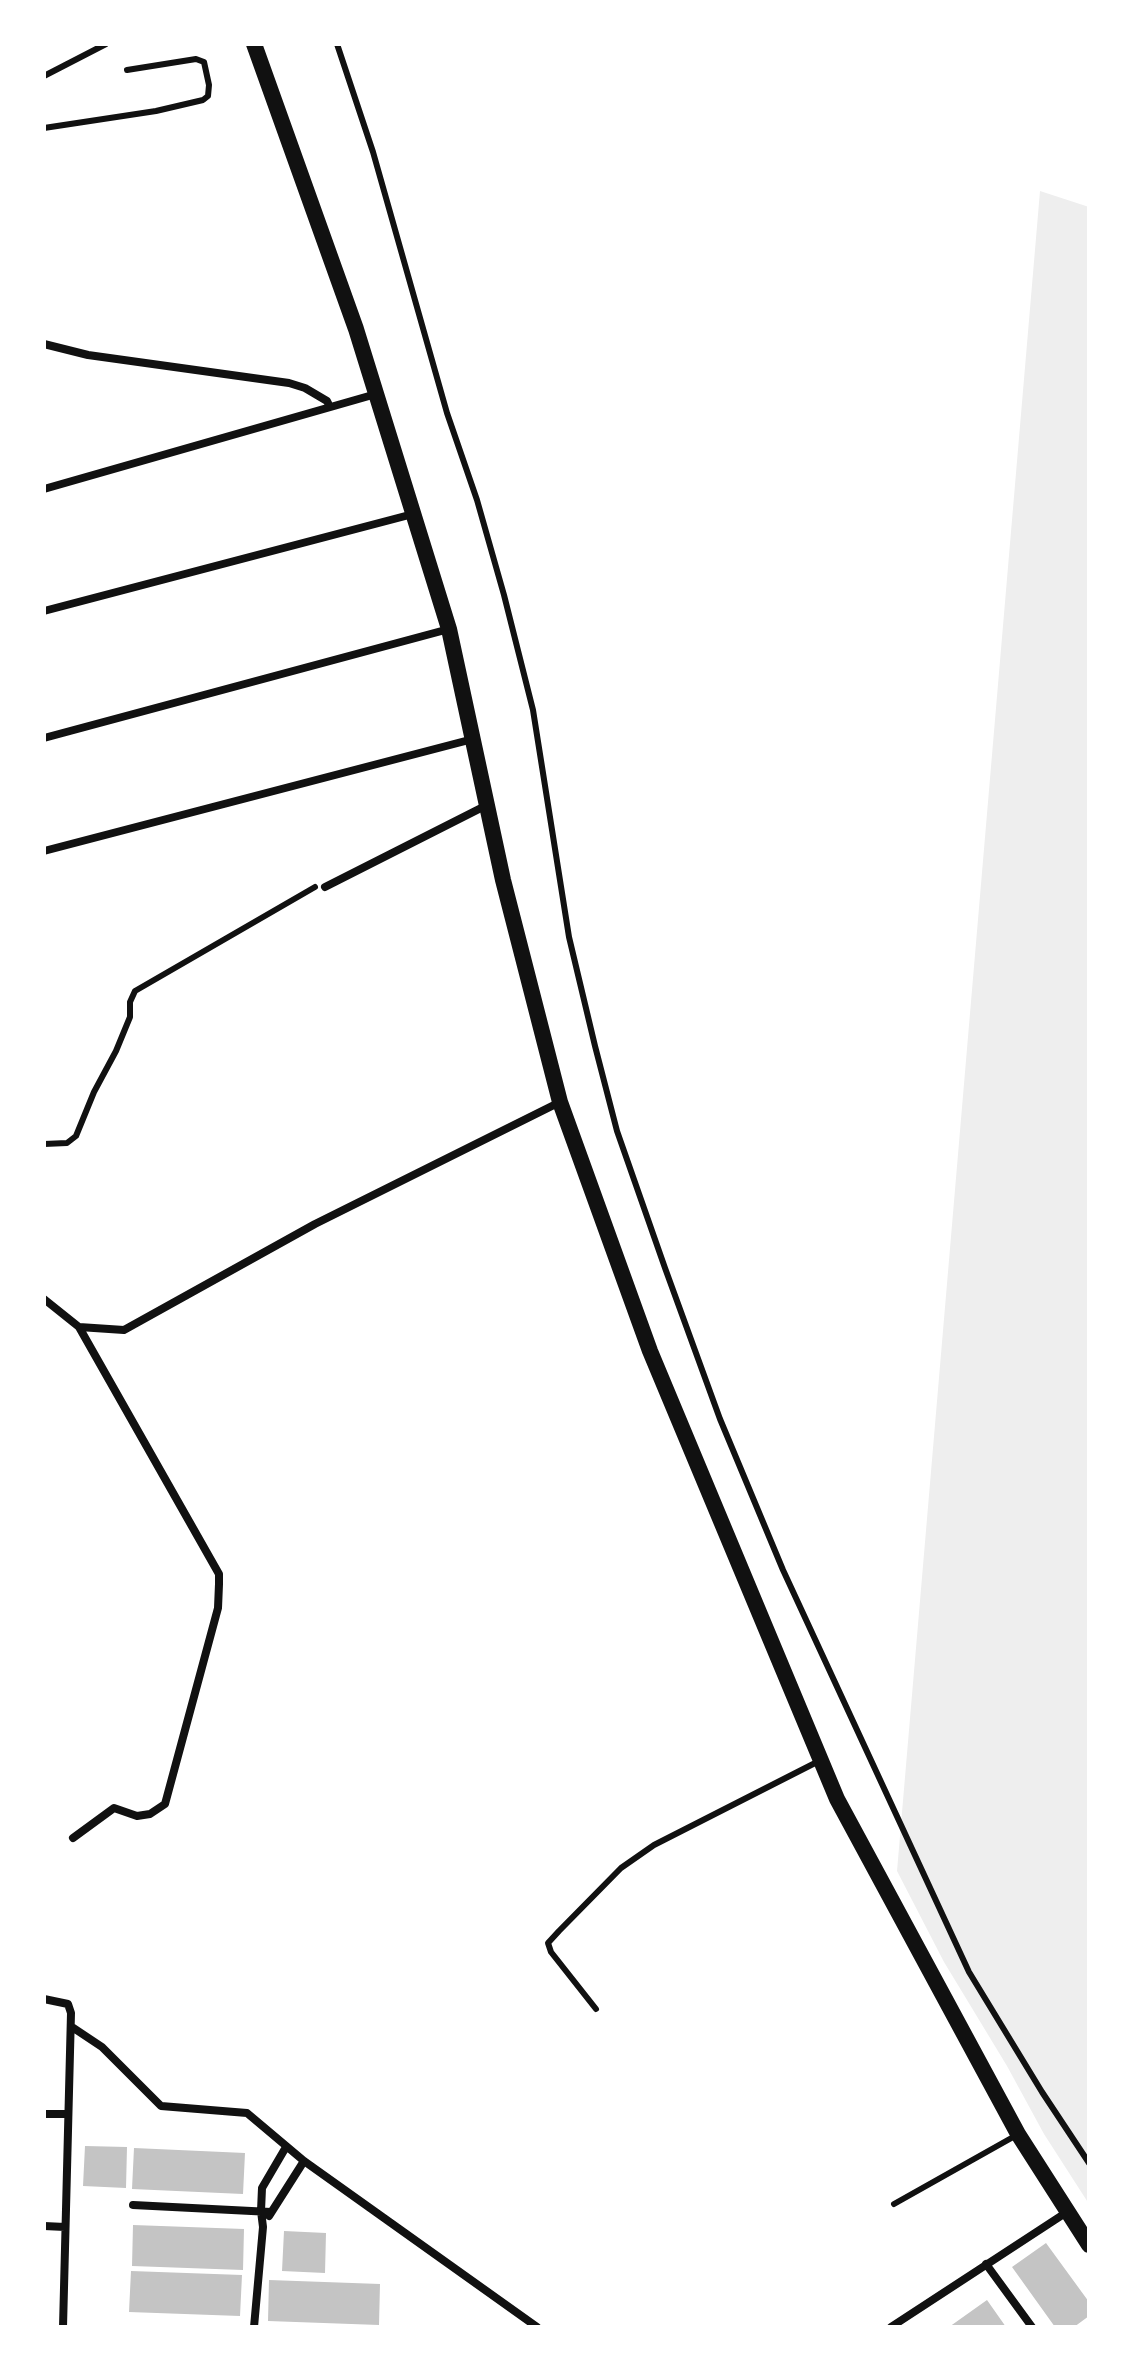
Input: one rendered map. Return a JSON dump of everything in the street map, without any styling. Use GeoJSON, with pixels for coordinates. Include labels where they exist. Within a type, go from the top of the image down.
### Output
{"type":"FeatureCollection","features":[{"type":"Feature","properties":{"kind":"main road"},"geometry":{"type":"LineString","coordinates":[[254,44],[356,329],[449,629],[503,880],[560,1102],[650,1351],[837,1799],[1018,2134],[1089,2245]]}},
{"type":"Feature","properties":{"kind":"street"},"geometry":{"type":"LineString","coordinates":[[44,344],[88,355],[289,383],[305,388],[327,401],[330,407]]}},
{"type":"Feature","properties":{"kind":"street"},"geometry":{"type":"LineString","coordinates":[[44,489],[376,394]]}},
{"type":"Feature","properties":{"kind":"street"},"geometry":{"type":"LineString","coordinates":[[44,611],[414,514]]}},
{"type":"Feature","properties":{"kind":"street"},"geometry":{"type":"LineString","coordinates":[[44,738],[449,629]]}},
{"type":"Feature","properties":{"kind":"street"},"geometry":{"type":"LineString","coordinates":[[44,851],[474,739]]}},
{"type":"Feature","properties":{"kind":"street"},"geometry":{"type":"LineString","coordinates":[[320,887],[487,805]]}},
{"type":"Feature","properties":{"kind":"street"},"geometry":{"type":"LineString","coordinates":[[79,1327],[124,1330],[315,1224],[560,1102]]}},
{"type":"Feature","properties":{"kind":"street"},"geometry":{"type":"LineString","coordinates":[[44,1299],[79,1327],[219,1574],[218,1608],[165,1804],[150,1814],[137,1816],[114,1808],[73,1838]]}},
{"type":"Feature","properties":{"kind":"street"},"geometry":{"type":"LineString","coordinates":[[44,1999],[68,2004],[72,2027],[63,2327]]}},
{"type":"Feature","properties":{"kind":"street"},"geometry":{"type":"LineString","coordinates":[[72,2027],[102,2047],[161,2106],[247,2113],[304,2161],[537,2327]]}},
{"type":"Feature","properties":{"kind":"street"},"geometry":{"type":"LineString","coordinates":[[44,2114],[68,2114]]}},
{"type":"Feature","properties":{"kind":"street"},"geometry":{"type":"LineString","coordinates":[[254,2327],[266,2212],[262,2188],[286,2147]]}},
{"type":"Feature","properties":{"kind":"street"},"geometry":{"type":"LineString","coordinates":[[266,2212],[304,2161]]}},
{"type":"Feature","properties":{"kind":"street"},"geometry":{"type":"LineString","coordinates":[[133,2205],[266,2212]]}},
{"type":"Feature","properties":{"kind":"street"},"geometry":{"type":"LineString","coordinates":[[891,2327],[1067,2212]]}},
{"type":"Feature","properties":{"kind":"street"},"geometry":{"type":"LineString","coordinates":[[44,2226],[65,2227]]}},
{"type":"Feature","properties":{"kind":"street"},"geometry":{"type":"LineString","coordinates":[[986,2264],[1032,2327]]}},
{"type":"Feature","properties":{"kind":"lane"},"geometry":{"type":"LineString","coordinates":[[44,76],[106,44]]}},
{"type":"Feature","properties":{"kind":"lane"},"geometry":{"type":"LineString","coordinates":[[337,44],[373,152],[447,413],[477,500],[504,595],[533,710],[569,937],[595,1046],[617,1131],[665,1268],[720,1419],[783,1570],[969,1972],[1089,2163]]}},
{"type":"Feature","properties":{"kind":"lane"},"geometry":{"type":"LineString","coordinates":[[44,128],[156,111],[203,100],[208,96],[204,62],[196,59],[127,70]]}},
{"type":"Feature","properties":{"kind":"lane"},"geometry":{"type":"LineString","coordinates":[[44,1144],[67,1143],[76,1136],[130,1017],[130,1002],[135,991],[320,887]]}},
{"type":"Feature","properties":{"kind":"lane"},"geometry":{"type":"LineString","coordinates":[[596,2009],[551,1952],[548,1943],[621,1868],[654,1845],[821,1760]]}},
{"type":"Feature","properties":{"kind":"lane"},"geometry":{"type":"LineString","coordinates":[[894,2204],[1018,2134]]}},
{"type":"Feature","properties":{"kind":"shaded area"},"geometry":{"type":"Polygon","coordinates":[[[1040,191],[1089,207],[1089,2204],[1044,2134],[944,1962],[897,1871],[1040,191]]]}},
{"type":"Feature","properties":{"kind":"building"},"geometry":{"type":"Polygon","coordinates":[[[85,2146],[127,2147],[126,2188],[83,2186],[85,2146]]]}},
{"type":"Feature","properties":{"kind":"building"},"geometry":{"type":"Polygon","coordinates":[[[134,2148],[245,2153],[243,2194],[132,2189],[134,2148]]]}},
{"type":"Feature","properties":{"kind":"building"},"geometry":{"type":"Polygon","coordinates":[[[133,2225],[244,2229],[243,2270],[132,2266],[133,2225]]]}},
{"type":"Feature","properties":{"kind":"building"},"geometry":{"type":"Polygon","coordinates":[[[284,2231],[326,2233],[325,2273],[282,2271],[284,2231]]]}},
{"type":"Feature","properties":{"kind":"building"},"geometry":{"type":"Polygon","coordinates":[[[1046,2243],[1089,2302],[1089,2316],[1074,2327],[1055,2327],[1012,2267],[1046,2243]]]}},
{"type":"Feature","properties":{"kind":"building"},"geometry":{"type":"Polygon","coordinates":[[[131,2271],[242,2275],[240,2316],[129,2312],[131,2271]]]}},
{"type":"Feature","properties":{"kind":"building"},"geometry":{"type":"Polygon","coordinates":[[[269,2280],[380,2284],[379,2325],[268,2321],[269,2280]]]}},
{"type":"Feature","properties":{"kind":"building"},"geometry":{"type":"Polygon","coordinates":[[[987,2300],[1006,2327],[949,2327],[987,2300]]]}}]}
